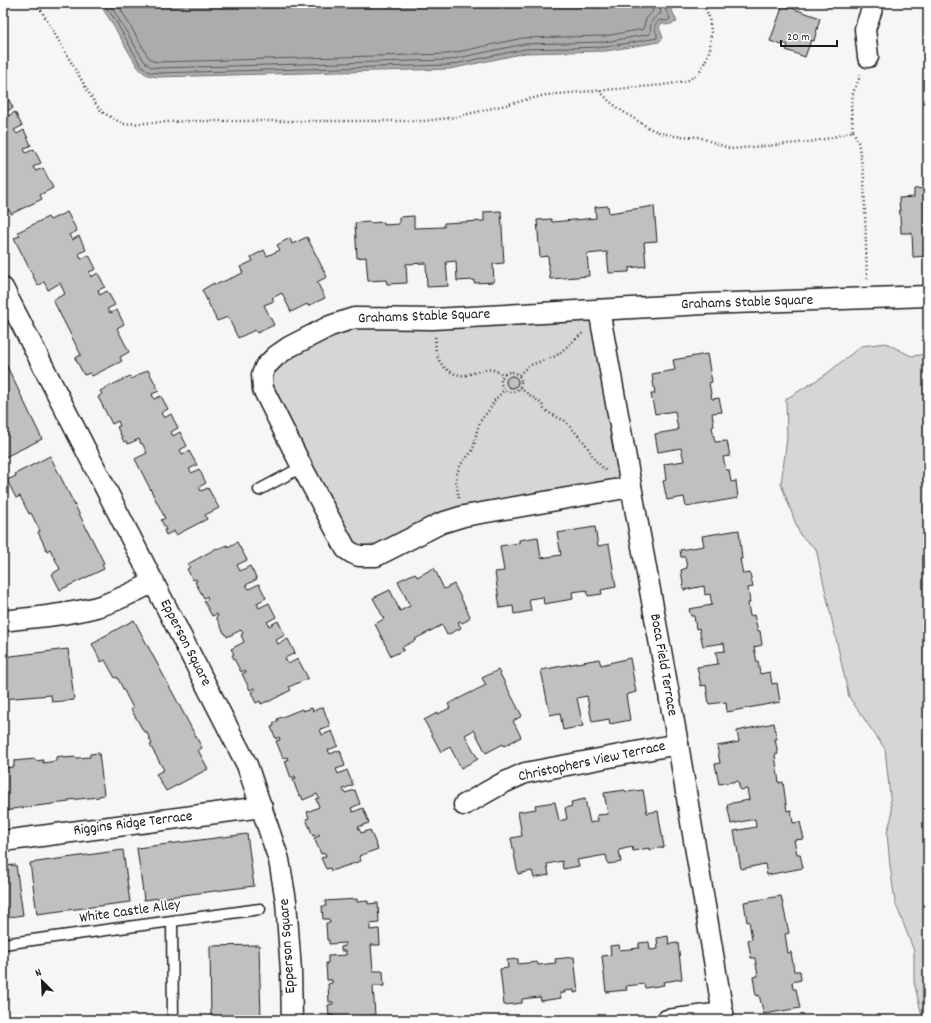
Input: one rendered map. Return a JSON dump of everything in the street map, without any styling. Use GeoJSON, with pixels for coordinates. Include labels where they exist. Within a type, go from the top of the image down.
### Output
{"type":"FeatureCollection","features":[{"type":"Feature","properties":{"kind":"street"},"geometry":{"type":"LineString","coordinates":[[868,57],[865,29],[874,3]]}},
{"type":"Feature","properties":{"kind":"street","name":"Epperson Square"},"geometry":{"type":"LineString","coordinates":[[3,290],[247,765],[279,860],[286,901],[291,971],[292,1020]]}},
{"type":"Feature","properties":{"kind":"street","name":"Grahams Stable Square"},"geometry":{"type":"LineString","coordinates":[[631,487],[464,516],[441,523],[376,556],[359,556],[346,549],[302,467],[263,389],[262,375],[265,367],[276,356],[289,347],[330,326],[354,318],[433,318],[704,304],[928,296]]}},
{"type":"Feature","properties":{"kind":"street","name":"Boca Field Terrace"},"geometry":{"type":"LineString","coordinates":[[599,310],[678,744],[724,1016]]}},
{"type":"Feature","properties":{"kind":"street"},"geometry":{"type":"LineString","coordinates":[[3,621],[74,612],[100,606],[119,599],[154,582]]}},
{"type":"Feature","properties":{"kind":"street","name":"Christophers View Terrace"},"geometry":{"type":"LineString","coordinates":[[464,805],[525,773],[678,744]]}},
{"type":"Feature","properties":{"kind":"street","name":"Riggins Ridge Terrace"},"geometry":{"type":"LineString","coordinates":[[3,841],[262,807]]}},
{"type":"Feature","properties":{"kind":"street"},"geometry":{"type":"LineString","coordinates":[[667,1020],[724,1016]]}},
{"type":"Feature","properties":{"kind":"lane"},"geometry":{"type":"LineString","coordinates":[[259,490],[302,467]]}},
{"type":"Feature","properties":{"kind":"lane","name":"White Castle Alley"},"geometry":{"type":"LineString","coordinates":[[3,944],[260,909]]}},
{"type":"Feature","properties":{"kind":"lane"},"geometry":{"type":"LineString","coordinates":[[172,922],[173,1020]]}},
{"type":"Feature","properties":{"kind":"path"},"geometry":{"type":"LineString","coordinates":[[37,3],[102,112],[123,124],[198,120],[424,121],[456,117],[546,95],[663,85],[687,81],[698,74],[710,49],[711,31],[709,17],[703,3]]}},
{"type":"Feature","properties":{"kind":"path"},"geometry":{"type":"LineString","coordinates":[[867,299],[864,177],[858,142],[853,131],[852,108],[853,93],[868,57]]}},
{"type":"Feature","properties":{"kind":"path"},"geometry":{"type":"LineString","coordinates":[[600,91],[619,109],[649,128],[674,136],[699,137],[731,149],[809,142],[830,138],[853,131]]}},
{"type":"Feature","properties":{"kind":"path"},"geometry":{"type":"LineString","coordinates":[[519,375],[533,364],[556,356],[562,352],[583,333],[599,310]]}},
{"type":"Feature","properties":{"kind":"path"},"geometry":{"type":"LineString","coordinates":[[433,318],[437,356],[447,369],[458,375],[465,375],[480,370],[493,370],[504,376]]}},
{"type":"Feature","properties":{"kind":"path"},"geometry":{"type":"LineString","coordinates":[[511,372],[519,375],[522,380],[520,388],[512,392],[504,390],[501,383],[504,376],[511,372]]}},
{"type":"Feature","properties":{"kind":"path"},"geometry":{"type":"LineString","coordinates":[[520,388],[542,404],[544,409],[549,413],[565,421],[585,443],[601,467],[631,487]]}},
{"type":"Feature","properties":{"kind":"path"},"geometry":{"type":"LineString","coordinates":[[464,516],[456,482],[457,474],[461,464],[474,450],[477,430],[481,420],[490,409],[494,401],[504,390]]}},
{"type":"Feature","properties":{"kind":"shaded area"},"geometry":{"type":"Polygon","coordinates":[[[599,310],[631,487],[464,516],[359,556],[302,467],[265,367],[330,326],[599,310]]]}},
{"type":"Feature","properties":{"kind":"shaded area"},"geometry":{"type":"Polygon","coordinates":[[[886,343],[911,356],[928,354],[928,1020],[923,1020],[914,982],[914,951],[895,902],[887,833],[892,815],[885,749],[849,697],[816,549],[800,535],[781,484],[787,438],[786,399],[825,375],[861,346],[886,343]]]}},
{"type":"Feature","properties":{"kind":"water"},"geometry":{"type":"Polygon","coordinates":[[[99,3],[663,3],[671,8],[677,22],[667,25],[662,23],[659,27],[663,38],[659,42],[606,51],[525,53],[450,69],[158,77],[146,74],[137,66],[99,3]]]}},
{"type":"Feature","properties":{"kind":"building"},"geometry":{"type":"Polygon","coordinates":[[[818,3],[831,3],[830,7],[818,3]]]}},
{"type":"Feature","properties":{"kind":"building"},"geometry":{"type":"Polygon","coordinates":[[[783,5],[820,18],[814,41],[811,40],[805,57],[786,50],[788,45],[783,43],[782,45],[770,41],[783,5]]]}},
{"type":"Feature","properties":{"kind":"building"},"geometry":{"type":"Polygon","coordinates":[[[6,94],[13,108],[5,112],[8,116],[15,112],[22,126],[14,130],[17,134],[24,130],[31,145],[24,149],[26,153],[34,149],[41,163],[33,167],[36,171],[43,168],[53,188],[40,195],[42,199],[11,214],[9,210],[3,213],[3,95],[6,94]]]}},
{"type":"Feature","properties":{"kind":"building"},"geometry":{"type":"Polygon","coordinates":[[[928,188],[928,256],[913,257],[912,233],[901,233],[899,198],[914,197],[914,189],[928,188]]]}},
{"type":"Feature","properties":{"kind":"building"},"geometry":{"type":"Polygon","coordinates":[[[608,206],[609,213],[654,206],[657,241],[644,242],[646,266],[629,268],[629,272],[609,273],[607,252],[587,254],[589,276],[550,279],[548,256],[540,257],[537,220],[551,219],[552,222],[596,218],[595,207],[608,206]]]}},
{"type":"Feature","properties":{"kind":"building"},"geometry":{"type":"Polygon","coordinates":[[[501,211],[504,263],[493,264],[494,282],[474,283],[474,280],[457,281],[456,261],[446,262],[448,286],[427,287],[426,263],[406,264],[407,283],[387,284],[386,280],[368,281],[366,257],[357,258],[355,223],[384,222],[384,225],[399,224],[399,217],[414,216],[414,228],[444,227],[444,223],[484,221],[484,212],[501,211]]]}},
{"type":"Feature","properties":{"kind":"building"},"geometry":{"type":"Polygon","coordinates":[[[67,212],[77,231],[69,235],[72,240],[79,236],[86,250],[79,253],[81,259],[89,255],[96,269],[89,272],[91,277],[98,273],[105,287],[98,290],[100,295],[107,291],[115,305],[107,309],[110,313],[117,310],[124,324],[117,328],[129,352],[120,357],[122,361],[92,376],[90,373],[84,375],[75,358],[81,355],[53,300],[65,294],[60,283],[48,290],[44,282],[38,286],[14,238],[20,236],[18,232],[48,217],[50,220],[67,212]]]}},
{"type":"Feature","properties":{"kind":"building"},"geometry":{"type":"Polygon","coordinates":[[[307,237],[327,277],[317,282],[325,298],[308,306],[307,304],[291,312],[282,293],[272,298],[274,301],[264,305],[274,325],[257,333],[255,330],[238,338],[228,317],[217,321],[202,290],[214,283],[215,285],[243,273],[240,267],[253,261],[251,257],[264,250],[267,256],[280,250],[277,245],[290,238],[292,244],[307,237]]]}},
{"type":"Feature","properties":{"kind":"building"},"geometry":{"type":"Polygon","coordinates":[[[707,354],[712,382],[709,383],[712,399],[719,398],[722,412],[712,413],[714,426],[712,427],[715,442],[727,441],[730,456],[723,457],[726,470],[729,470],[731,482],[736,481],[738,498],[686,507],[684,497],[667,500],[663,481],[666,480],[664,464],[684,461],[681,448],[658,452],[655,434],[678,430],[675,411],[655,414],[651,394],[655,394],[652,374],[675,370],[673,360],[707,354]]]}},
{"type":"Feature","properties":{"kind":"building"},"geometry":{"type":"Polygon","coordinates":[[[3,358],[42,439],[3,458],[3,358]]]}},
{"type":"Feature","properties":{"kind":"building"},"geometry":{"type":"Polygon","coordinates":[[[148,370],[159,391],[152,394],[154,399],[161,396],[168,409],[161,413],[164,418],[171,414],[178,428],[171,432],[173,436],[180,432],[187,446],[180,450],[182,454],[189,451],[197,465],[189,469],[192,473],[199,469],[206,483],[199,487],[201,491],[208,488],[219,508],[205,515],[207,519],[176,535],[174,531],[166,535],[164,530],[166,530],[161,520],[165,518],[135,459],[147,453],[142,443],[141,444],[139,439],[128,444],[126,441],[124,442],[117,427],[120,426],[118,421],[112,424],[98,397],[102,394],[100,391],[130,376],[131,379],[148,370]]]}},
{"type":"Feature","properties":{"kind":"building"},"geometry":{"type":"Polygon","coordinates":[[[514,376],[517,377],[517,387],[510,388],[507,387],[506,380],[507,377],[514,376]]]}},
{"type":"Feature","properties":{"kind":"building"},"geometry":{"type":"Polygon","coordinates":[[[50,456],[104,563],[102,564],[104,569],[60,590],[52,574],[60,569],[50,549],[47,551],[38,532],[40,531],[31,513],[29,514],[20,496],[16,498],[7,480],[16,476],[15,474],[50,456]]]}},
{"type":"Feature","properties":{"kind":"building"},"geometry":{"type":"Polygon","coordinates":[[[595,527],[598,546],[609,544],[616,587],[601,590],[602,594],[588,596],[587,590],[572,592],[573,599],[544,604],[543,597],[529,599],[531,611],[514,614],[513,606],[500,608],[495,572],[504,571],[500,546],[519,543],[519,540],[538,537],[541,558],[561,555],[557,533],[595,527]]]}},
{"type":"Feature","properties":{"kind":"building"},"geometry":{"type":"Polygon","coordinates":[[[739,530],[742,559],[740,559],[743,574],[750,573],[753,587],[748,588],[750,616],[754,615],[758,631],[760,631],[762,645],[754,647],[757,662],[758,661],[760,674],[770,672],[772,684],[777,683],[780,702],[727,712],[726,702],[709,704],[706,685],[701,686],[697,667],[718,664],[716,652],[725,651],[724,643],[703,646],[699,628],[696,629],[694,616],[691,616],[689,609],[712,605],[710,594],[705,595],[704,586],[684,590],[681,570],[687,568],[685,557],[681,557],[680,550],[704,546],[702,536],[739,530]]]}},
{"type":"Feature","properties":{"kind":"building"},"geometry":{"type":"Polygon","coordinates":[[[237,542],[247,560],[237,565],[240,571],[250,566],[257,579],[246,585],[249,589],[259,584],[266,598],[257,603],[259,608],[269,603],[276,617],[267,622],[269,626],[278,621],[285,635],[276,640],[278,644],[288,639],[295,653],[285,658],[288,664],[298,659],[308,678],[289,687],[291,690],[261,704],[260,701],[256,703],[251,692],[255,690],[254,688],[250,690],[242,674],[246,672],[245,670],[241,672],[232,655],[234,654],[231,649],[244,642],[241,635],[243,634],[241,630],[227,637],[216,617],[218,616],[217,614],[212,616],[204,601],[208,599],[207,596],[204,598],[195,582],[197,581],[196,579],[193,580],[187,569],[190,567],[188,564],[217,548],[218,549],[227,545],[228,547],[237,542]]]}},
{"type":"Feature","properties":{"kind":"building"},"geometry":{"type":"Polygon","coordinates":[[[434,568],[444,589],[454,584],[470,616],[468,620],[462,623],[460,621],[458,622],[461,628],[447,635],[442,625],[415,639],[416,640],[402,647],[404,650],[391,656],[375,624],[384,619],[373,598],[390,590],[400,611],[410,606],[398,581],[415,573],[417,577],[434,568]]]}},
{"type":"Feature","properties":{"kind":"building"},"geometry":{"type":"Polygon","coordinates":[[[134,620],[202,748],[198,750],[208,769],[166,791],[156,774],[164,770],[150,745],[152,744],[146,731],[144,732],[131,709],[133,708],[117,677],[115,678],[105,660],[101,662],[92,644],[134,620]]]}},
{"type":"Feature","properties":{"kind":"building"},"geometry":{"type":"Polygon","coordinates":[[[68,649],[74,700],[52,702],[51,695],[3,699],[3,657],[68,649]]]}},
{"type":"Feature","properties":{"kind":"building"},"geometry":{"type":"Polygon","coordinates":[[[630,658],[636,692],[626,695],[630,720],[610,724],[609,719],[592,722],[587,696],[577,698],[583,726],[563,730],[560,713],[550,715],[541,670],[599,659],[601,665],[630,658]]]}},
{"type":"Feature","properties":{"kind":"building"},"geometry":{"type":"Polygon","coordinates":[[[498,670],[522,716],[513,721],[521,737],[486,753],[474,730],[465,735],[478,759],[461,768],[450,747],[441,752],[424,720],[450,708],[448,704],[486,685],[482,678],[498,670]]]}},
{"type":"Feature","properties":{"kind":"building"},"geometry":{"type":"Polygon","coordinates":[[[323,707],[330,726],[320,729],[322,735],[332,731],[338,746],[328,750],[330,754],[340,750],[345,766],[336,769],[338,774],[347,770],[353,785],[343,789],[345,793],[355,790],[360,804],[351,808],[353,812],[363,808],[369,823],[358,827],[361,833],[370,830],[378,849],[359,856],[361,861],[331,871],[330,868],[326,869],[321,858],[326,856],[325,853],[321,854],[314,838],[319,836],[319,834],[313,836],[306,819],[309,818],[307,812],[319,807],[316,799],[319,798],[317,794],[303,800],[301,795],[299,796],[293,780],[296,779],[295,776],[291,778],[285,761],[288,760],[287,757],[283,758],[276,741],[280,740],[279,737],[276,739],[271,727],[274,726],[273,723],[278,721],[277,719],[302,709],[303,711],[312,708],[313,711],[323,707]]]}},
{"type":"Feature","properties":{"kind":"building"},"geometry":{"type":"Polygon","coordinates":[[[774,723],[778,754],[775,755],[779,783],[783,782],[787,811],[791,810],[793,823],[800,822],[804,839],[794,840],[797,854],[800,854],[803,868],[767,875],[765,864],[741,869],[734,831],[756,827],[755,819],[731,824],[727,804],[749,800],[747,789],[740,790],[738,781],[719,784],[715,764],[720,763],[717,746],[739,742],[737,731],[774,723]]]}},
{"type":"Feature","properties":{"kind":"building"},"geometry":{"type":"Polygon","coordinates":[[[99,753],[104,795],[99,797],[68,800],[69,802],[3,811],[3,768],[14,767],[14,761],[35,759],[36,761],[43,760],[43,763],[56,761],[56,757],[90,757],[90,754],[99,753]]]}},
{"type":"Feature","properties":{"kind":"building"},"geometry":{"type":"Polygon","coordinates":[[[625,790],[626,792],[643,790],[647,813],[658,811],[664,847],[633,851],[632,847],[619,850],[621,862],[608,864],[606,855],[577,860],[579,866],[563,869],[562,861],[547,864],[549,875],[534,878],[532,871],[518,874],[511,838],[522,836],[518,812],[536,809],[535,805],[555,802],[559,821],[567,819],[565,808],[572,806],[571,802],[585,799],[590,823],[598,821],[597,815],[608,814],[604,793],[625,790]]]}},
{"type":"Feature","properties":{"kind":"building"},"geometry":{"type":"Polygon","coordinates":[[[247,834],[254,886],[144,900],[137,848],[247,834]]]}},
{"type":"Feature","properties":{"kind":"building"},"geometry":{"type":"Polygon","coordinates":[[[123,850],[130,902],[37,914],[30,863],[123,850]]]}},
{"type":"Feature","properties":{"kind":"building"},"geometry":{"type":"Polygon","coordinates":[[[16,865],[23,915],[3,918],[3,866],[16,865]]]}},
{"type":"Feature","properties":{"kind":"building"},"geometry":{"type":"Polygon","coordinates":[[[781,896],[789,933],[785,934],[788,953],[791,952],[794,971],[800,971],[801,980],[792,982],[793,989],[796,989],[800,1008],[764,1014],[759,995],[756,996],[753,977],[758,976],[755,958],[751,958],[748,940],[752,939],[749,921],[747,922],[744,902],[781,896]]]}},
{"type":"Feature","properties":{"kind":"building"},"geometry":{"type":"Polygon","coordinates":[[[357,899],[357,902],[368,901],[368,904],[378,903],[379,923],[370,924],[370,930],[379,929],[380,945],[371,945],[373,971],[383,971],[384,986],[373,986],[375,1015],[365,1016],[366,1019],[333,1019],[333,1015],[329,1016],[328,1005],[333,1004],[333,1002],[329,1002],[328,984],[332,983],[332,980],[327,980],[326,963],[328,963],[328,956],[346,955],[346,951],[341,951],[341,947],[345,946],[345,943],[329,944],[329,940],[327,940],[326,923],[330,923],[329,919],[323,919],[322,906],[326,906],[325,901],[357,899]]]}},
{"type":"Feature","properties":{"kind":"building"},"geometry":{"type":"Polygon","coordinates":[[[668,936],[669,944],[678,943],[682,979],[663,982],[664,985],[645,988],[644,984],[626,986],[627,990],[606,992],[602,956],[611,955],[610,946],[619,945],[620,950],[639,948],[639,943],[649,942],[650,950],[658,949],[657,938],[668,936]]]}},
{"type":"Feature","properties":{"kind":"building"},"geometry":{"type":"Polygon","coordinates":[[[259,945],[261,1020],[211,1020],[210,946],[259,945]]]}},
{"type":"Feature","properties":{"kind":"building"},"geometry":{"type":"Polygon","coordinates":[[[574,957],[578,992],[574,993],[574,990],[564,991],[565,993],[560,993],[561,998],[541,1001],[540,997],[522,999],[522,1003],[504,1005],[500,969],[508,968],[507,960],[518,959],[518,964],[537,962],[538,965],[556,963],[555,959],[574,957]]]}}]}
